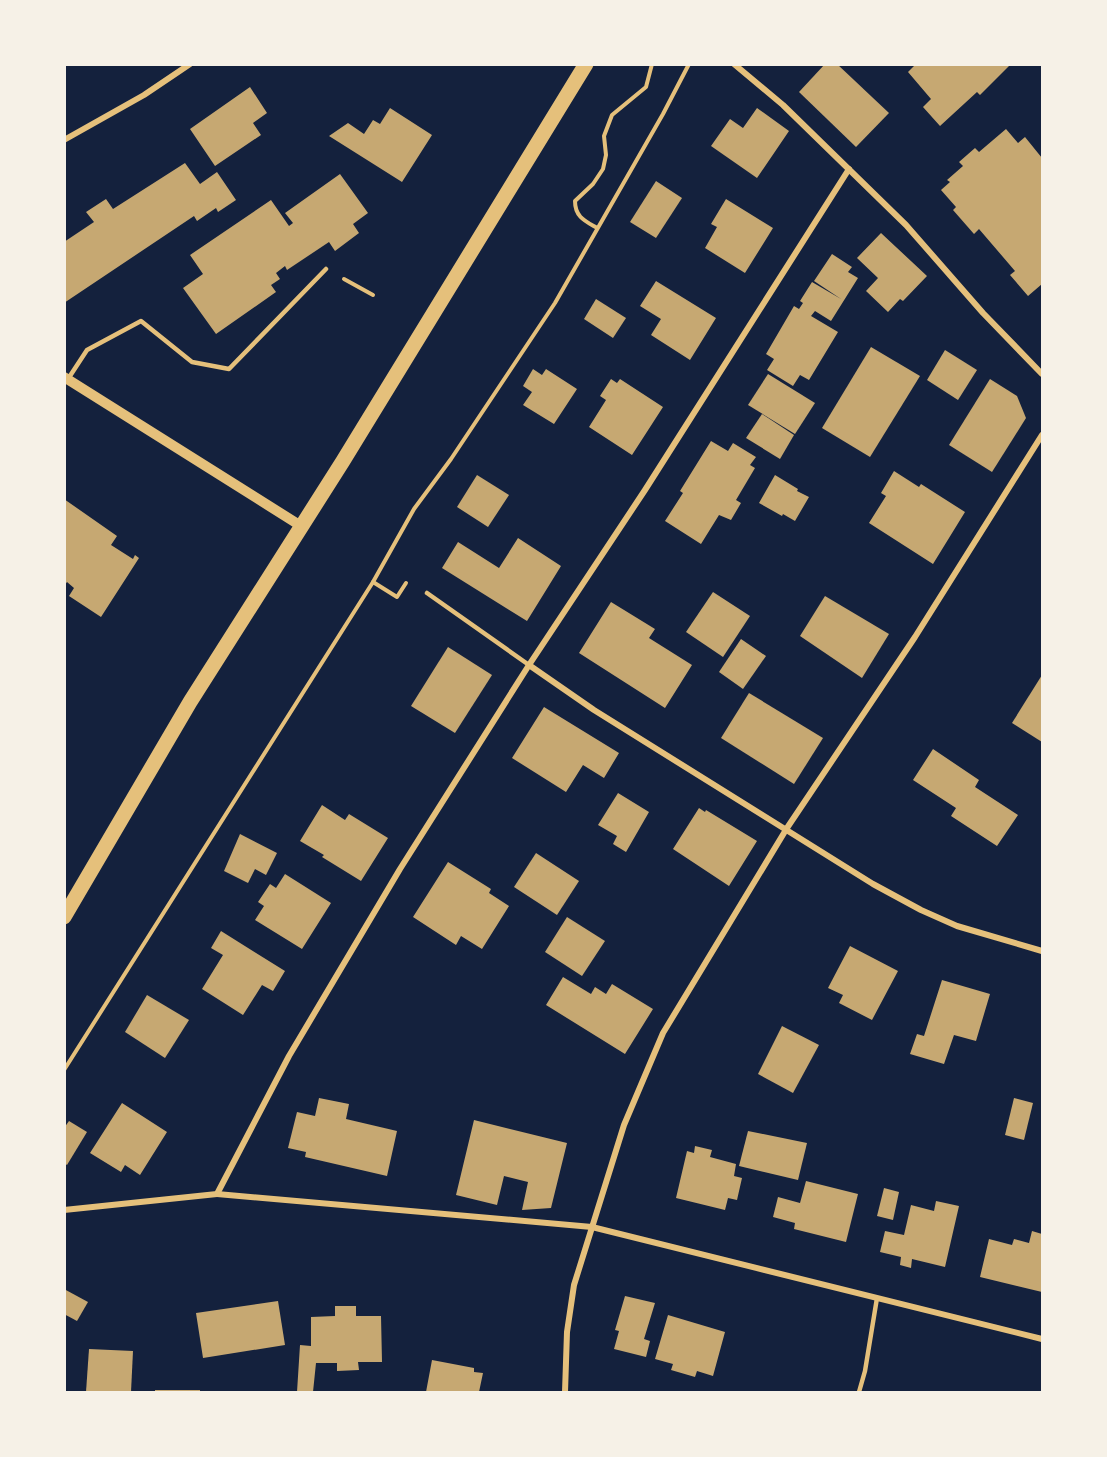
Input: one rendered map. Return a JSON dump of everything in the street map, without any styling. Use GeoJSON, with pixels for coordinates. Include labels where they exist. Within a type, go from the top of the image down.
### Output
{"type":"FeatureCollection","features":[{"type":"Feature","properties":{"kind":"main road"},"geometry":{"type":"LineString","coordinates":[[64,917],[190,702],[586,64]]}},
{"type":"Feature","properties":{"kind":"street"},"geometry":{"type":"LineString","coordinates":[[64,141],[144,95],[190,64]]}},
{"type":"Feature","properties":{"kind":"street"},"geometry":{"type":"LineString","coordinates":[[734,64],[783,105],[906,225],[983,313],[1042,374]]}},
{"type":"Feature","properties":{"kind":"street"},"geometry":{"type":"LineString","coordinates":[[217,1194],[289,1056],[400,870],[529,664],[645,489],[849,169]]}},
{"type":"Feature","properties":{"kind":"street"},"geometry":{"type":"LineString","coordinates":[[66,378],[301,526]]}},
{"type":"Feature","properties":{"kind":"street"},"geometry":{"type":"LineString","coordinates":[[565,1392],[567,1332],[574,1285],[624,1125],[663,1033],[787,828],[915,637],[1042,435]]}},
{"type":"Feature","properties":{"kind":"street"},"geometry":{"type":"LineString","coordinates":[[529,664],[594,710],[787,828],[873,885],[957,926],[1042,951]]}},
{"type":"Feature","properties":{"kind":"street"},"geometry":{"type":"LineString","coordinates":[[64,1210],[217,1194],[592,1227],[1042,1339]]}},
{"type":"Feature","properties":{"kind":"lane"},"geometry":{"type":"LineString","coordinates":[[66,378],[87,350],[141,321],[192,362],[229,369],[326,269]]}},
{"type":"Feature","properties":{"kind":"lane"},"geometry":{"type":"LineString","coordinates":[[427,593],[529,664]]}},
{"type":"Feature","properties":{"kind":"lane"},"geometry":{"type":"LineString","coordinates":[[859,1392],[878,1298]]}},
{"type":"Feature","properties":{"kind":"path"},"geometry":{"type":"LineString","coordinates":[[597,228],[581,219],[576,212],[575,201],[603,169],[606,155],[604,136],[612,115],[646,87],[652,64]]}},
{"type":"Feature","properties":{"kind":"path"},"geometry":{"type":"LineString","coordinates":[[64,1070],[373,582],[414,509],[555,303],[689,64]]}},
{"type":"Feature","properties":{"kind":"path"},"geometry":{"type":"LineString","coordinates":[[326,269],[372,295]]}},
{"type":"Feature","properties":{"kind":"building"},"geometry":{"type":"Polygon","coordinates":[[[825,64],[837,64],[889,113],[856,147],[799,92],[825,64]]]}},
{"type":"Feature","properties":{"kind":"building"},"geometry":{"type":"Polygon","coordinates":[[[916,64],[1011,64],[980,95],[977,92],[940,126],[923,107],[931,99],[908,72],[916,64]]]}},
{"type":"Feature","properties":{"kind":"building"},"geometry":{"type":"Polygon","coordinates":[[[250,87],[267,113],[253,123],[261,135],[215,166],[190,129],[250,87]]]}},
{"type":"Feature","properties":{"kind":"building"},"geometry":{"type":"Polygon","coordinates":[[[390,108],[432,135],[402,182],[329,136],[348,123],[364,134],[373,120],[380,124],[390,108]]]}},
{"type":"Feature","properties":{"kind":"building"},"geometry":{"type":"Polygon","coordinates":[[[757,108],[789,131],[757,178],[711,146],[730,119],[743,128],[757,108]]]}},
{"type":"Feature","properties":{"kind":"building"},"geometry":{"type":"Polygon","coordinates":[[[1006,129],[1018,143],[1025,137],[1042,158],[1042,284],[1028,296],[1010,275],[1015,271],[979,229],[974,234],[953,210],[956,207],[941,190],[950,182],[947,180],[963,166],[959,162],[975,148],[979,152],[1006,129]]]}},
{"type":"Feature","properties":{"kind":"building"},"geometry":{"type":"Polygon","coordinates":[[[185,163],[200,184],[217,172],[236,200],[218,212],[216,208],[197,221],[194,216],[64,303],[64,242],[94,222],[86,212],[106,199],[113,209],[185,163]]]}},
{"type":"Feature","properties":{"kind":"building"},"geometry":{"type":"Polygon","coordinates":[[[340,174],[368,213],[353,224],[359,233],[335,251],[329,242],[287,270],[285,266],[276,273],[280,279],[271,285],[276,292],[216,334],[183,288],[203,274],[190,255],[271,200],[289,226],[293,223],[285,213],[340,174]]]}},
{"type":"Feature","properties":{"kind":"building"},"geometry":{"type":"Polygon","coordinates":[[[656,181],[682,198],[656,238],[630,222],[656,181]]]}},
{"type":"Feature","properties":{"kind":"building"},"geometry":{"type":"Polygon","coordinates":[[[726,199],[773,228],[745,273],[705,248],[717,227],[711,224],[726,199]]]}},
{"type":"Feature","properties":{"kind":"building"},"geometry":{"type":"Polygon","coordinates":[[[881,233],[927,276],[903,301],[900,299],[888,312],[866,291],[878,278],[857,258],[881,233]]]}},
{"type":"Feature","properties":{"kind":"building"},"geometry":{"type":"Polygon","coordinates":[[[832,254],[852,267],[848,272],[858,278],[831,321],[815,311],[811,316],[838,332],[809,380],[800,375],[793,386],[767,370],[774,359],[766,354],[794,306],[799,309],[803,303],[800,301],[812,282],[841,299],[814,281],[832,254]]]}},
{"type":"Feature","properties":{"kind":"building"},"geometry":{"type":"Polygon","coordinates":[[[656,281],[716,318],[690,360],[651,335],[661,319],[640,306],[656,281]]]}},
{"type":"Feature","properties":{"kind":"building"},"geometry":{"type":"Polygon","coordinates":[[[596,299],[626,318],[613,338],[584,319],[596,299]]]}},
{"type":"Feature","properties":{"kind":"building"},"geometry":{"type":"Polygon","coordinates":[[[871,347],[920,376],[870,457],[822,428],[871,347]]]}},
{"type":"Feature","properties":{"kind":"building"},"geometry":{"type":"Polygon","coordinates":[[[945,350],[977,370],[958,400],[927,380],[945,350]]]}},
{"type":"Feature","properties":{"kind":"building"},"geometry":{"type":"Polygon","coordinates":[[[533,369],[542,375],[546,369],[577,389],[554,424],[523,405],[532,392],[523,386],[533,369]]]}},
{"type":"Feature","properties":{"kind":"building"},"geometry":{"type":"Polygon","coordinates":[[[768,374],[815,403],[795,434],[748,405],[768,374]]]}},
{"type":"Feature","properties":{"kind":"building"},"geometry":{"type":"Polygon","coordinates":[[[611,379],[617,383],[620,379],[663,407],[632,455],[589,427],[606,400],[600,396],[611,379]]]}},
{"type":"Feature","properties":{"kind":"building"},"geometry":{"type":"Polygon","coordinates":[[[990,379],[1017,396],[1026,418],[992,472],[949,445],[990,379]]]}},
{"type":"Feature","properties":{"kind":"building"},"geometry":{"type":"Polygon","coordinates":[[[762,414],[794,435],[780,459],[746,438],[762,414]]]}},
{"type":"Feature","properties":{"kind":"building"},"geometry":{"type":"Polygon","coordinates":[[[711,441],[728,451],[733,443],[756,457],[750,465],[755,468],[736,500],[741,503],[731,520],[719,515],[701,544],[665,521],[683,493],[680,491],[711,441]]]}},
{"type":"Feature","properties":{"kind":"building"},"geometry":{"type":"Polygon","coordinates":[[[894,471],[919,487],[921,484],[965,512],[933,564],[869,523],[886,496],[881,493],[894,471]]]}},
{"type":"Feature","properties":{"kind":"building"},"geometry":{"type":"Polygon","coordinates":[[[477,475],[509,495],[488,527],[457,507],[477,475]]]}},
{"type":"Feature","properties":{"kind":"building"},"geometry":{"type":"Polygon","coordinates":[[[775,475],[809,497],[795,521],[759,503],[775,475]]]}},
{"type":"Feature","properties":{"kind":"building"},"geometry":{"type":"Polygon","coordinates":[[[64,499],[117,536],[111,545],[133,559],[135,555],[139,558],[101,617],[69,596],[74,588],[67,582],[64,586],[64,499]]]}},
{"type":"Feature","properties":{"kind":"building"},"geometry":{"type":"Polygon","coordinates":[[[518,538],[561,566],[527,621],[442,568],[458,542],[499,568],[518,538]]]}},
{"type":"Feature","properties":{"kind":"building"},"geometry":{"type":"Polygon","coordinates":[[[713,592],[750,616],[723,657],[686,632],[713,592]]]}},
{"type":"Feature","properties":{"kind":"building"},"geometry":{"type":"Polygon","coordinates":[[[825,596],[889,634],[862,678],[800,636],[825,596]]]}},
{"type":"Feature","properties":{"kind":"building"},"geometry":{"type":"Polygon","coordinates":[[[611,602],[655,629],[649,638],[692,665],[665,708],[579,653],[611,602]]]}},
{"type":"Feature","properties":{"kind":"building"},"geometry":{"type":"Polygon","coordinates":[[[741,639],[766,656],[743,689],[719,672],[741,639]]]}},
{"type":"Feature","properties":{"kind":"building"},"geometry":{"type":"Polygon","coordinates":[[[448,647],[492,675],[455,733],[411,706],[448,647]]]}},
{"type":"Feature","properties":{"kind":"building"},"geometry":{"type":"Polygon","coordinates":[[[1042,675],[1042,742],[1012,723],[1042,675]]]}},
{"type":"Feature","properties":{"kind":"building"},"geometry":{"type":"Polygon","coordinates":[[[749,693],[823,738],[794,784],[721,738],[749,693]]]}},
{"type":"Feature","properties":{"kind":"building"},"geometry":{"type":"Polygon","coordinates":[[[544,707],[619,753],[604,778],[583,765],[566,792],[512,758],[544,707]]]}},
{"type":"Feature","properties":{"kind":"building"},"geometry":{"type":"Polygon","coordinates":[[[933,749],[979,780],[975,787],[1018,815],[997,846],[951,816],[956,808],[913,780],[933,749]]]}},
{"type":"Feature","properties":{"kind":"building"},"geometry":{"type":"Polygon","coordinates":[[[618,793],[649,812],[626,852],[613,844],[617,836],[598,825],[618,793]]]}},
{"type":"Feature","properties":{"kind":"building"},"geometry":{"type":"Polygon","coordinates":[[[322,805],[345,820],[349,814],[388,838],[361,881],[300,841],[322,805]]]}},
{"type":"Feature","properties":{"kind":"building"},"geometry":{"type":"Polygon","coordinates":[[[699,808],[757,841],[729,886],[673,849],[699,808]]]}},
{"type":"Feature","properties":{"kind":"building"},"geometry":{"type":"Polygon","coordinates":[[[240,834],[277,853],[266,875],[255,869],[248,883],[224,871],[240,834]]]}},
{"type":"Feature","properties":{"kind":"building"},"geometry":{"type":"Polygon","coordinates":[[[536,853],[579,881],[557,915],[514,887],[536,853]]]}},
{"type":"Feature","properties":{"kind":"building"},"geometry":{"type":"Polygon","coordinates":[[[448,862],[491,889],[489,893],[509,906],[482,949],[461,936],[456,945],[413,917],[448,862]]]}},
{"type":"Feature","properties":{"kind":"building"},"geometry":{"type":"Polygon","coordinates":[[[285,874],[331,903],[302,949],[255,920],[264,906],[258,902],[270,884],[276,888],[285,874]]]}},
{"type":"Feature","properties":{"kind":"building"},"geometry":{"type":"Polygon","coordinates":[[[567,917],[605,941],[582,976],[545,952],[567,917]]]}},
{"type":"Feature","properties":{"kind":"building"},"geometry":{"type":"Polygon","coordinates":[[[221,931],[285,971],[273,991],[262,985],[243,1015],[202,989],[223,955],[211,948],[221,931]]]}},
{"type":"Feature","properties":{"kind":"building"},"geometry":{"type":"Polygon","coordinates":[[[850,946],[898,971],[872,1020],[839,1003],[843,995],[828,988],[850,946]]]}},
{"type":"Feature","properties":{"kind":"building"},"geometry":{"type":"Polygon","coordinates":[[[563,977],[591,994],[595,987],[606,994],[612,984],[653,1009],[625,1054],[546,1005],[563,977]]]}},
{"type":"Feature","properties":{"kind":"building"},"geometry":{"type":"Polygon","coordinates":[[[942,980],[990,994],[976,1041],[954,1035],[944,1064],[910,1054],[917,1034],[924,1036],[942,980]]]}},
{"type":"Feature","properties":{"kind":"building"},"geometry":{"type":"Polygon","coordinates":[[[147,995],[189,1020],[165,1058],[125,1032],[147,995]]]}},
{"type":"Feature","properties":{"kind":"building"},"geometry":{"type":"Polygon","coordinates":[[[782,1026],[819,1045],[793,1093],[758,1074],[782,1026]]]}},
{"type":"Feature","properties":{"kind":"building"},"geometry":{"type":"Polygon","coordinates":[[[319,1098],[349,1104],[346,1119],[397,1131],[387,1176],[305,1157],[306,1152],[288,1148],[297,1112],[315,1116],[319,1098]]]}},
{"type":"Feature","properties":{"kind":"building"},"geometry":{"type":"Polygon","coordinates":[[[1014,1098],[1033,1103],[1024,1140],[1005,1135],[1014,1098]]]}},
{"type":"Feature","properties":{"kind":"building"},"geometry":{"type":"Polygon","coordinates":[[[122,1103],[167,1132],[140,1175],[125,1165],[121,1172],[90,1153],[122,1103]]]}},
{"type":"Feature","properties":{"kind":"building"},"geometry":{"type":"Polygon","coordinates":[[[474,1120],[567,1143],[551,1208],[522,1210],[528,1182],[504,1176],[497,1205],[456,1195],[474,1120]]]}},
{"type":"Feature","properties":{"kind":"building"},"geometry":{"type":"Polygon","coordinates":[[[69,1121],[87,1132],[67,1165],[64,1163],[64,1128],[69,1121]]]}},
{"type":"Feature","properties":{"kind":"building"},"geometry":{"type":"Polygon","coordinates":[[[748,1131],[807,1143],[798,1180],[739,1166],[748,1131]]]}},
{"type":"Feature","properties":{"kind":"building"},"geometry":{"type":"Polygon","coordinates":[[[695,1146],[712,1150],[710,1157],[736,1164],[734,1176],[742,1178],[737,1200],[728,1198],[725,1210],[676,1198],[687,1151],[694,1153],[695,1146]]]}},
{"type":"Feature","properties":{"kind":"building"},"geometry":{"type":"Polygon","coordinates":[[[806,1181],[858,1194],[846,1242],[794,1229],[795,1223],[773,1217],[778,1197],[800,1203],[806,1181]]]}},
{"type":"Feature","properties":{"kind":"building"},"geometry":{"type":"Polygon","coordinates":[[[884,1188],[899,1192],[893,1220],[877,1216],[884,1188]]]}},
{"type":"Feature","properties":{"kind":"building"},"geometry":{"type":"Polygon","coordinates":[[[936,1201],[959,1206],[945,1267],[912,1259],[911,1268],[900,1265],[901,1257],[880,1252],[885,1231],[904,1235],[911,1205],[934,1211],[936,1201]]]}},
{"type":"Feature","properties":{"kind":"building"},"geometry":{"type":"Polygon","coordinates":[[[1032,1231],[1042,1234],[1042,1292],[980,1277],[989,1239],[1012,1245],[1014,1239],[1029,1243],[1032,1231]]]}},
{"type":"Feature","properties":{"kind":"building"},"geometry":{"type":"Polygon","coordinates":[[[64,1289],[88,1302],[77,1321],[64,1314],[64,1289]]]}},
{"type":"Feature","properties":{"kind":"building"},"geometry":{"type":"Polygon","coordinates":[[[625,1296],[655,1303],[644,1339],[650,1341],[646,1357],[614,1349],[619,1331],[615,1330],[625,1296]]]}},
{"type":"Feature","properties":{"kind":"building"},"geometry":{"type":"Polygon","coordinates":[[[278,1301],[285,1345],[203,1358],[196,1313],[278,1301]]]}},
{"type":"Feature","properties":{"kind":"building"},"geometry":{"type":"Polygon","coordinates":[[[335,1306],[356,1306],[356,1316],[381,1316],[382,1362],[358,1362],[359,1370],[337,1371],[337,1363],[316,1363],[313,1392],[297,1392],[300,1345],[311,1346],[311,1317],[335,1316],[335,1306]]]}},
{"type":"Feature","properties":{"kind":"building"},"geometry":{"type":"Polygon","coordinates":[[[668,1315],[725,1332],[713,1376],[697,1371],[695,1377],[671,1370],[673,1364],[655,1359],[668,1315]]]}},
{"type":"Feature","properties":{"kind":"building"},"geometry":{"type":"Polygon","coordinates":[[[89,1349],[133,1351],[131,1392],[86,1392],[89,1349]]]}},
{"type":"Feature","properties":{"kind":"building"},"geometry":{"type":"Polygon","coordinates":[[[432,1360],[474,1368],[474,1372],[483,1373],[479,1392],[426,1392],[432,1360]]]}},
{"type":"Feature","properties":{"kind":"building"},"geometry":{"type":"Polygon","coordinates":[[[155,1390],[200,1390],[200,1392],[155,1392],[155,1390]]]}}]}
